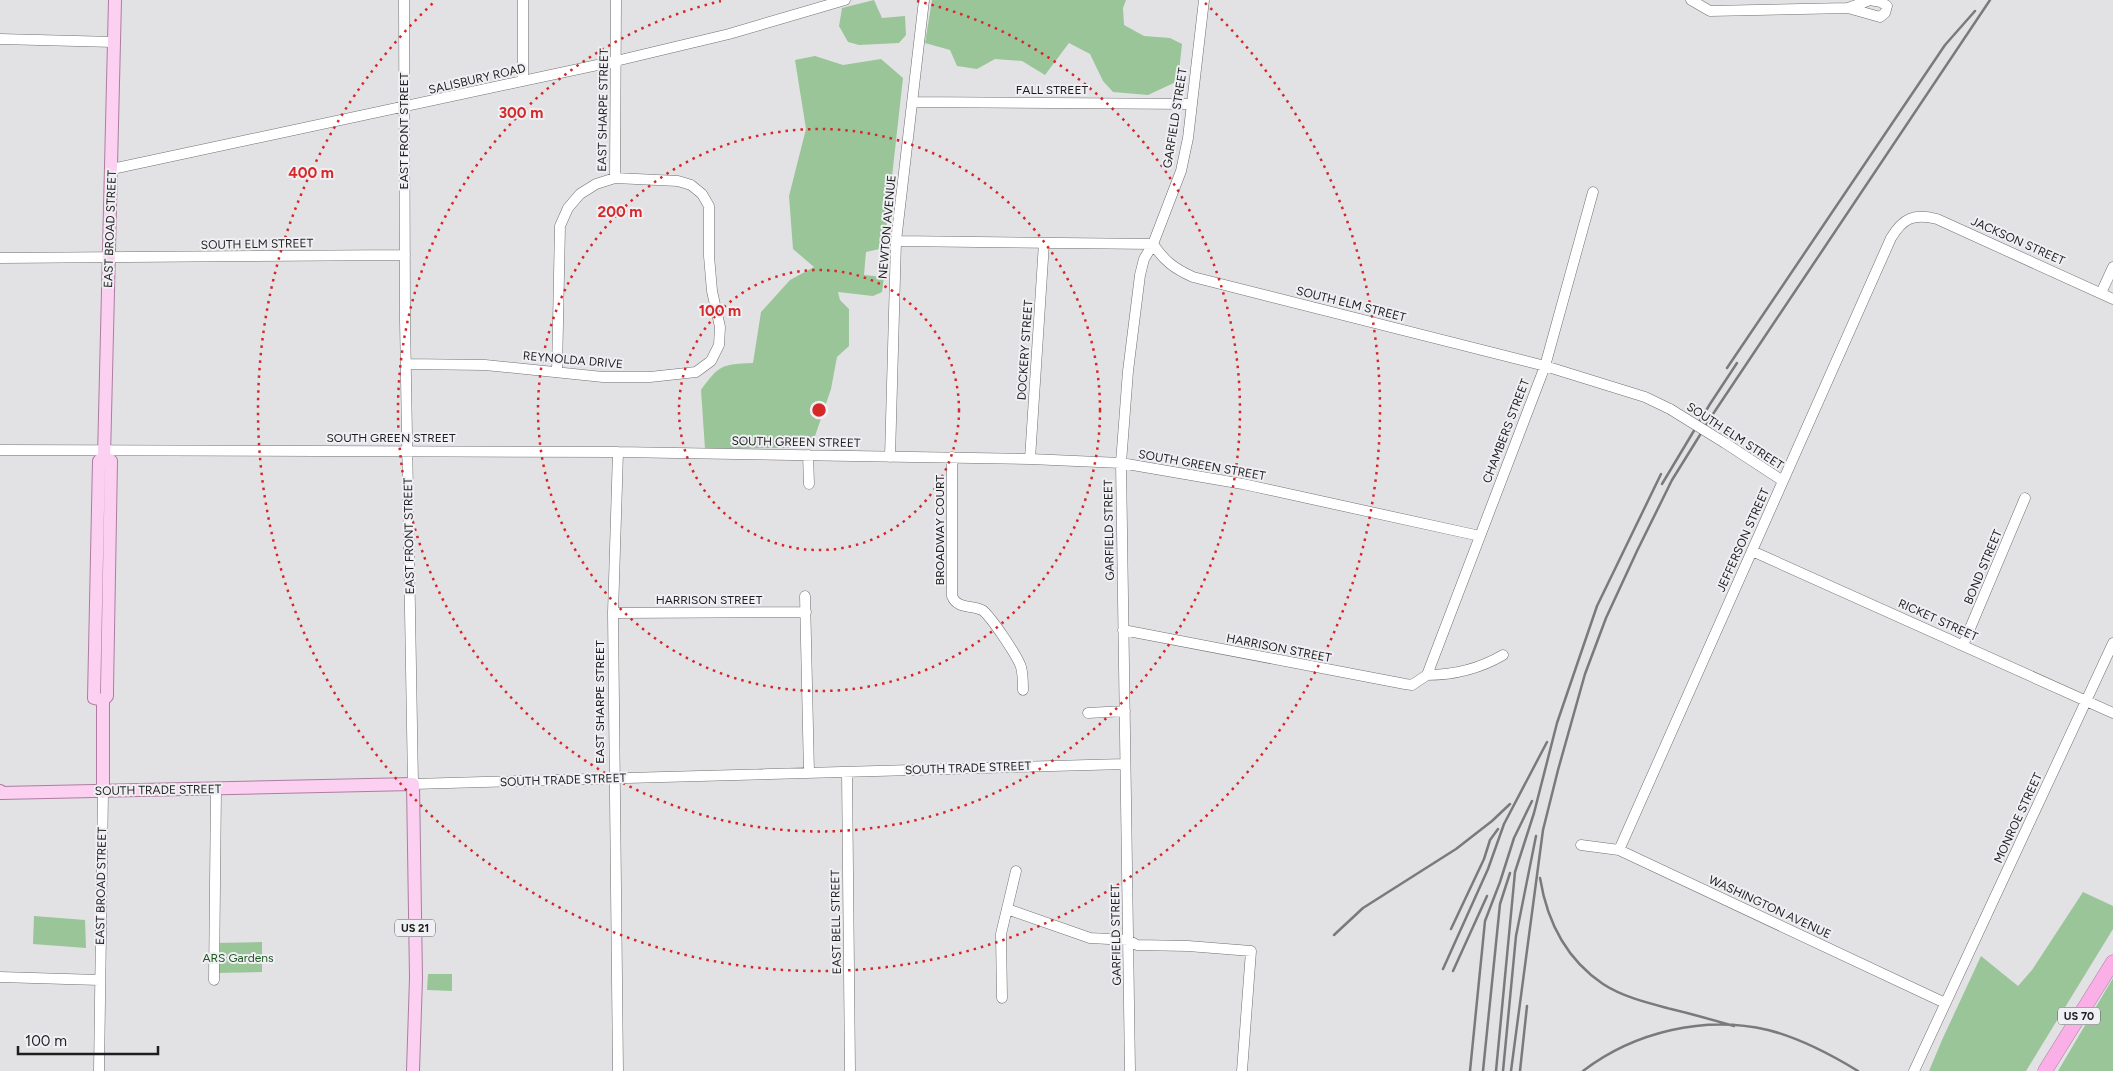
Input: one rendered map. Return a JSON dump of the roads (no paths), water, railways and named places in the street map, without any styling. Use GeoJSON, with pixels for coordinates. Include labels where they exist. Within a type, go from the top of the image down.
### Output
{"type":"FeatureCollection","features":[{"type":"Feature","properties":{"kind":"highway","name":"US 70"},"geometry":{"type":"LineString","coordinates":[[2046,1071],[2113,962]]}},
{"type":"Feature","properties":{"kind":"main road","name":"EAST BROAD STREET"},"geometry":{"type":"LineString","coordinates":[[102,792],[103,700],[94,698],[102,601],[99,461],[104,453],[115,0]]}},
{"type":"Feature","properties":{"kind":"main road","name":"SOUTH TRADE STREET"},"geometry":{"type":"LineString","coordinates":[[0,792],[102,792],[413,784]]}},
{"type":"Feature","properties":{"kind":"main road","name":"EAST FRONT STREET"},"geometry":{"type":"LineString","coordinates":[[413,784],[416,978],[413,1071]]}},
{"type":"Feature","properties":{"kind":"street","name":"EAST FRONT STREET"},"geometry":{"type":"LineString","coordinates":[[404,0],[406,364],[413,784]]}},
{"type":"Feature","properties":{"kind":"street"},"geometry":{"type":"LineString","coordinates":[[523,0],[524,81]]}},
{"type":"Feature","properties":{"kind":"street","name":"EAST SHARPE STREET"},"geometry":{"type":"LineString","coordinates":[[557,372],[560,226],[568,208],[580,194],[596,184],[615,178],[616,0]]}},
{"type":"Feature","properties":{"kind":"street","name":"SALISBURY ROAD"},"geometry":{"type":"LineString","coordinates":[[112,169],[404,108],[616,61],[729,34],[844,0]]}},
{"type":"Feature","properties":{"kind":"street","name":"NEWTON AVENUE"},"geometry":{"type":"LineString","coordinates":[[890,456],[896,241],[924,0]]}},
{"type":"Feature","properties":{"kind":"street","name":"GARFIELD STREET"},"geometry":{"type":"LineString","coordinates":[[1130,1071],[1121,464],[1128,371],[1140,275],[1144,259],[1153,244],[1181,171],[1188,138],[1204,0]]}},
{"type":"Feature","properties":{"kind":"street"},"geometry":{"type":"LineString","coordinates":[[1691,0],[1710,11],[1848,8]]}},
{"type":"Feature","properties":{"kind":"street"},"geometry":{"type":"LineString","coordinates":[[0,39],[114,42]]}},
{"type":"Feature","properties":{"kind":"street","name":"FALL STREET"},"geometry":{"type":"LineString","coordinates":[[913,102],[1191,104]]}},
{"type":"Feature","properties":{"kind":"street","name":"REYNOLDA DRIVE"},"geometry":{"type":"LineString","coordinates":[[406,364],[485,365],[603,377],[650,377],[696,372],[711,361],[719,345],[720,327],[712,292],[709,256],[709,206],[702,194],[692,185],[678,181],[615,178]]}},
{"type":"Feature","properties":{"kind":"street","name":"CHAMBERS STREET"},"geometry":{"type":"LineString","coordinates":[[1427,675],[1545,366],[1593,192]]}},
{"type":"Feature","properties":{"kind":"street","name":"JACKSON STREET"},"geometry":{"type":"LineString","coordinates":[[1910,218],[1923,215],[1937,219],[2113,298]]}},
{"type":"Feature","properties":{"kind":"street","name":"JEFFERSON STREET"},"geometry":{"type":"LineString","coordinates":[[1618,850],[1891,238],[1898,226],[1910,218]]}},
{"type":"Feature","properties":{"kind":"street"},"geometry":{"type":"LineString","coordinates":[[896,241],[1153,244]]}},
{"type":"Feature","properties":{"kind":"street","name":"DOCKERY STREET"},"geometry":{"type":"LineString","coordinates":[[1030,459],[1044,243]]}},
{"type":"Feature","properties":{"kind":"street","name":"SOUTH ELM STREET"},"geometry":{"type":"LineString","coordinates":[[1153,244],[1163,259],[1177,270],[1193,277],[1545,366],[1645,397],[1670,409],[1783,481]]}},
{"type":"Feature","properties":{"kind":"street","name":"SOUTH ELM STREET"},"geometry":{"type":"LineString","coordinates":[[0,258],[405,255]]}},
{"type":"Feature","properties":{"kind":"street"},"geometry":{"type":"LineString","coordinates":[[2100,293],[2113,267]]}},
{"type":"Feature","properties":{"kind":"street","name":"SOUTH GREEN STREET"},"geometry":{"type":"LineString","coordinates":[[0,450],[104,453],[408,450],[618,452],[1030,459],[1121,464],[1243,484],[1480,536]]}},
{"type":"Feature","properties":{"kind":"street","name":"EAST SHARPE STREET"},"geometry":{"type":"LineString","coordinates":[[618,452],[613,613],[613,779],[618,1071]]}},
{"type":"Feature","properties":{"kind":"street"},"geometry":{"type":"LineString","coordinates":[[808,455],[809,484]]}},
{"type":"Feature","properties":{"kind":"street","name":"BROADWAY COURT"},"geometry":{"type":"LineString","coordinates":[[952,458],[954,601],[958,604],[983,611],[990,618],[1021,665],[1023,690]]}},
{"type":"Feature","properties":{"kind":"street","name":"BOND STREET"},"geometry":{"type":"LineString","coordinates":[[1963,645],[2025,498]]}},
{"type":"Feature","properties":{"kind":"street","name":"RICKET STREET"},"geometry":{"type":"LineString","coordinates":[[1752,551],[2113,713]]}},
{"type":"Feature","properties":{"kind":"street"},"geometry":{"type":"LineString","coordinates":[[805,596],[809,773]]}},
{"type":"Feature","properties":{"kind":"street","name":"HARRISON STREET"},"geometry":{"type":"LineString","coordinates":[[613,613],[806,612]]}},
{"type":"Feature","properties":{"kind":"street","name":"HARRISON STREET"},"geometry":{"type":"LineString","coordinates":[[1123,630],[1405,684],[1412,685],[1427,675]]}},
{"type":"Feature","properties":{"kind":"street","name":"MONROE STREET"},"geometry":{"type":"LineString","coordinates":[[1914,1071],[2113,642]]}},
{"type":"Feature","properties":{"kind":"street"},"geometry":{"type":"LineString","coordinates":[[1427,675],[1447,675],[1464,672],[1486,665],[1503,655]]}},
{"type":"Feature","properties":{"kind":"street"},"geometry":{"type":"LineString","coordinates":[[1088,713],[1125,710]]}},
{"type":"Feature","properties":{"kind":"street","name":"SOUTH TRADE STREET"},"geometry":{"type":"LineString","coordinates":[[413,784],[1125,764]]}},
{"type":"Feature","properties":{"kind":"street","name":"EAST BELL STREET"},"geometry":{"type":"LineString","coordinates":[[848,772],[850,1071]]}},
{"type":"Feature","properties":{"kind":"street"},"geometry":{"type":"LineString","coordinates":[[214,980],[216,789]]}},
{"type":"Feature","properties":{"kind":"street","name":"EAST BROAD STREET"},"geometry":{"type":"LineString","coordinates":[[99,1071],[102,792]]}},
{"type":"Feature","properties":{"kind":"street","name":"WASHINGTON AVENUE"},"geometry":{"type":"LineString","coordinates":[[1581,846],[1618,850],[1945,1003]]}},
{"type":"Feature","properties":{"kind":"street"},"geometry":{"type":"LineString","coordinates":[[1002,998],[1002,934],[1016,871]]}},
{"type":"Feature","properties":{"kind":"street"},"geometry":{"type":"LineString","coordinates":[[1007,908],[1090,938],[1128,940],[1137,945],[1188,946],[1251,951],[1242,1071]]}},
{"type":"Feature","properties":{"kind":"street"},"geometry":{"type":"LineString","coordinates":[[0,977],[99,980]]}},
{"type":"Feature","properties":{"kind":"railway"},"geometry":{"type":"LineString","coordinates":[[1511,1071],[1543,830],[1585,674],[1606,618],[1672,480],[1713,414],[1990,0]]}},
{"type":"Feature","properties":{"kind":"railway"},"geometry":{"type":"LineString","coordinates":[[1727,368],[1945,45],[1975,11]]}},
{"type":"Feature","properties":{"kind":"railway"},"geometry":{"type":"LineString","coordinates":[[1662,484],[1737,363]]}},
{"type":"Feature","properties":{"kind":"railway"},"geometry":{"type":"LineString","coordinates":[[1496,1071],[1515,872],[1534,813],[1557,723],[1597,606],[1661,474]]}},
{"type":"Feature","properties":{"kind":"railway"},"geometry":{"type":"LineString","coordinates":[[1443,969],[1488,869],[1504,824],[1547,742]]}},
{"type":"Feature","properties":{"kind":"railway"},"geometry":{"type":"LineString","coordinates":[[1500,882],[1514,838],[1532,801]]}},
{"type":"Feature","properties":{"kind":"railway"},"geometry":{"type":"LineString","coordinates":[[1334,935],[1363,908],[1456,849],[1492,821],[1510,804]]}},
{"type":"Feature","properties":{"kind":"railway"},"geometry":{"type":"LineString","coordinates":[[1451,929],[1484,859],[1490,840],[1498,829]]}},
{"type":"Feature","properties":{"kind":"railway"},"geometry":{"type":"LineString","coordinates":[[1503,1071],[1516,936],[1536,836]]}},
{"type":"Feature","properties":{"kind":"railway"},"geometry":{"type":"LineString","coordinates":[[1483,1071],[1500,904],[1510,873]]}},
{"type":"Feature","properties":{"kind":"railway"},"geometry":{"type":"LineString","coordinates":[[1540,878],[1543,894],[1560,938],[1579,963],[1603,984],[1619,993],[1636,999],[1734,1026]]}},
{"type":"Feature","properties":{"kind":"railway"},"geometry":{"type":"LineString","coordinates":[[1470,1071],[1485,921],[1500,882]]}},
{"type":"Feature","properties":{"kind":"railway"},"geometry":{"type":"LineString","coordinates":[[1453,971],[1487,896]]}},
{"type":"Feature","properties":{"kind":"railway"},"geometry":{"type":"LineString","coordinates":[[1520,1071],[1527,1006]]}},
{"type":"Feature","properties":{"kind":"railway"},"geometry":{"type":"LineString","coordinates":[[1583,1071],[1603,1057],[1647,1037],[1671,1030],[1719,1025],[1744,1026],[1780,1033],[1814,1047],[1858,1071]]}},
{"type":"Feature","properties":{"kind":"park label","name":"ARS Gardens"},"geometry":{"type":"Point","coordinates":[238,958]}}]}
